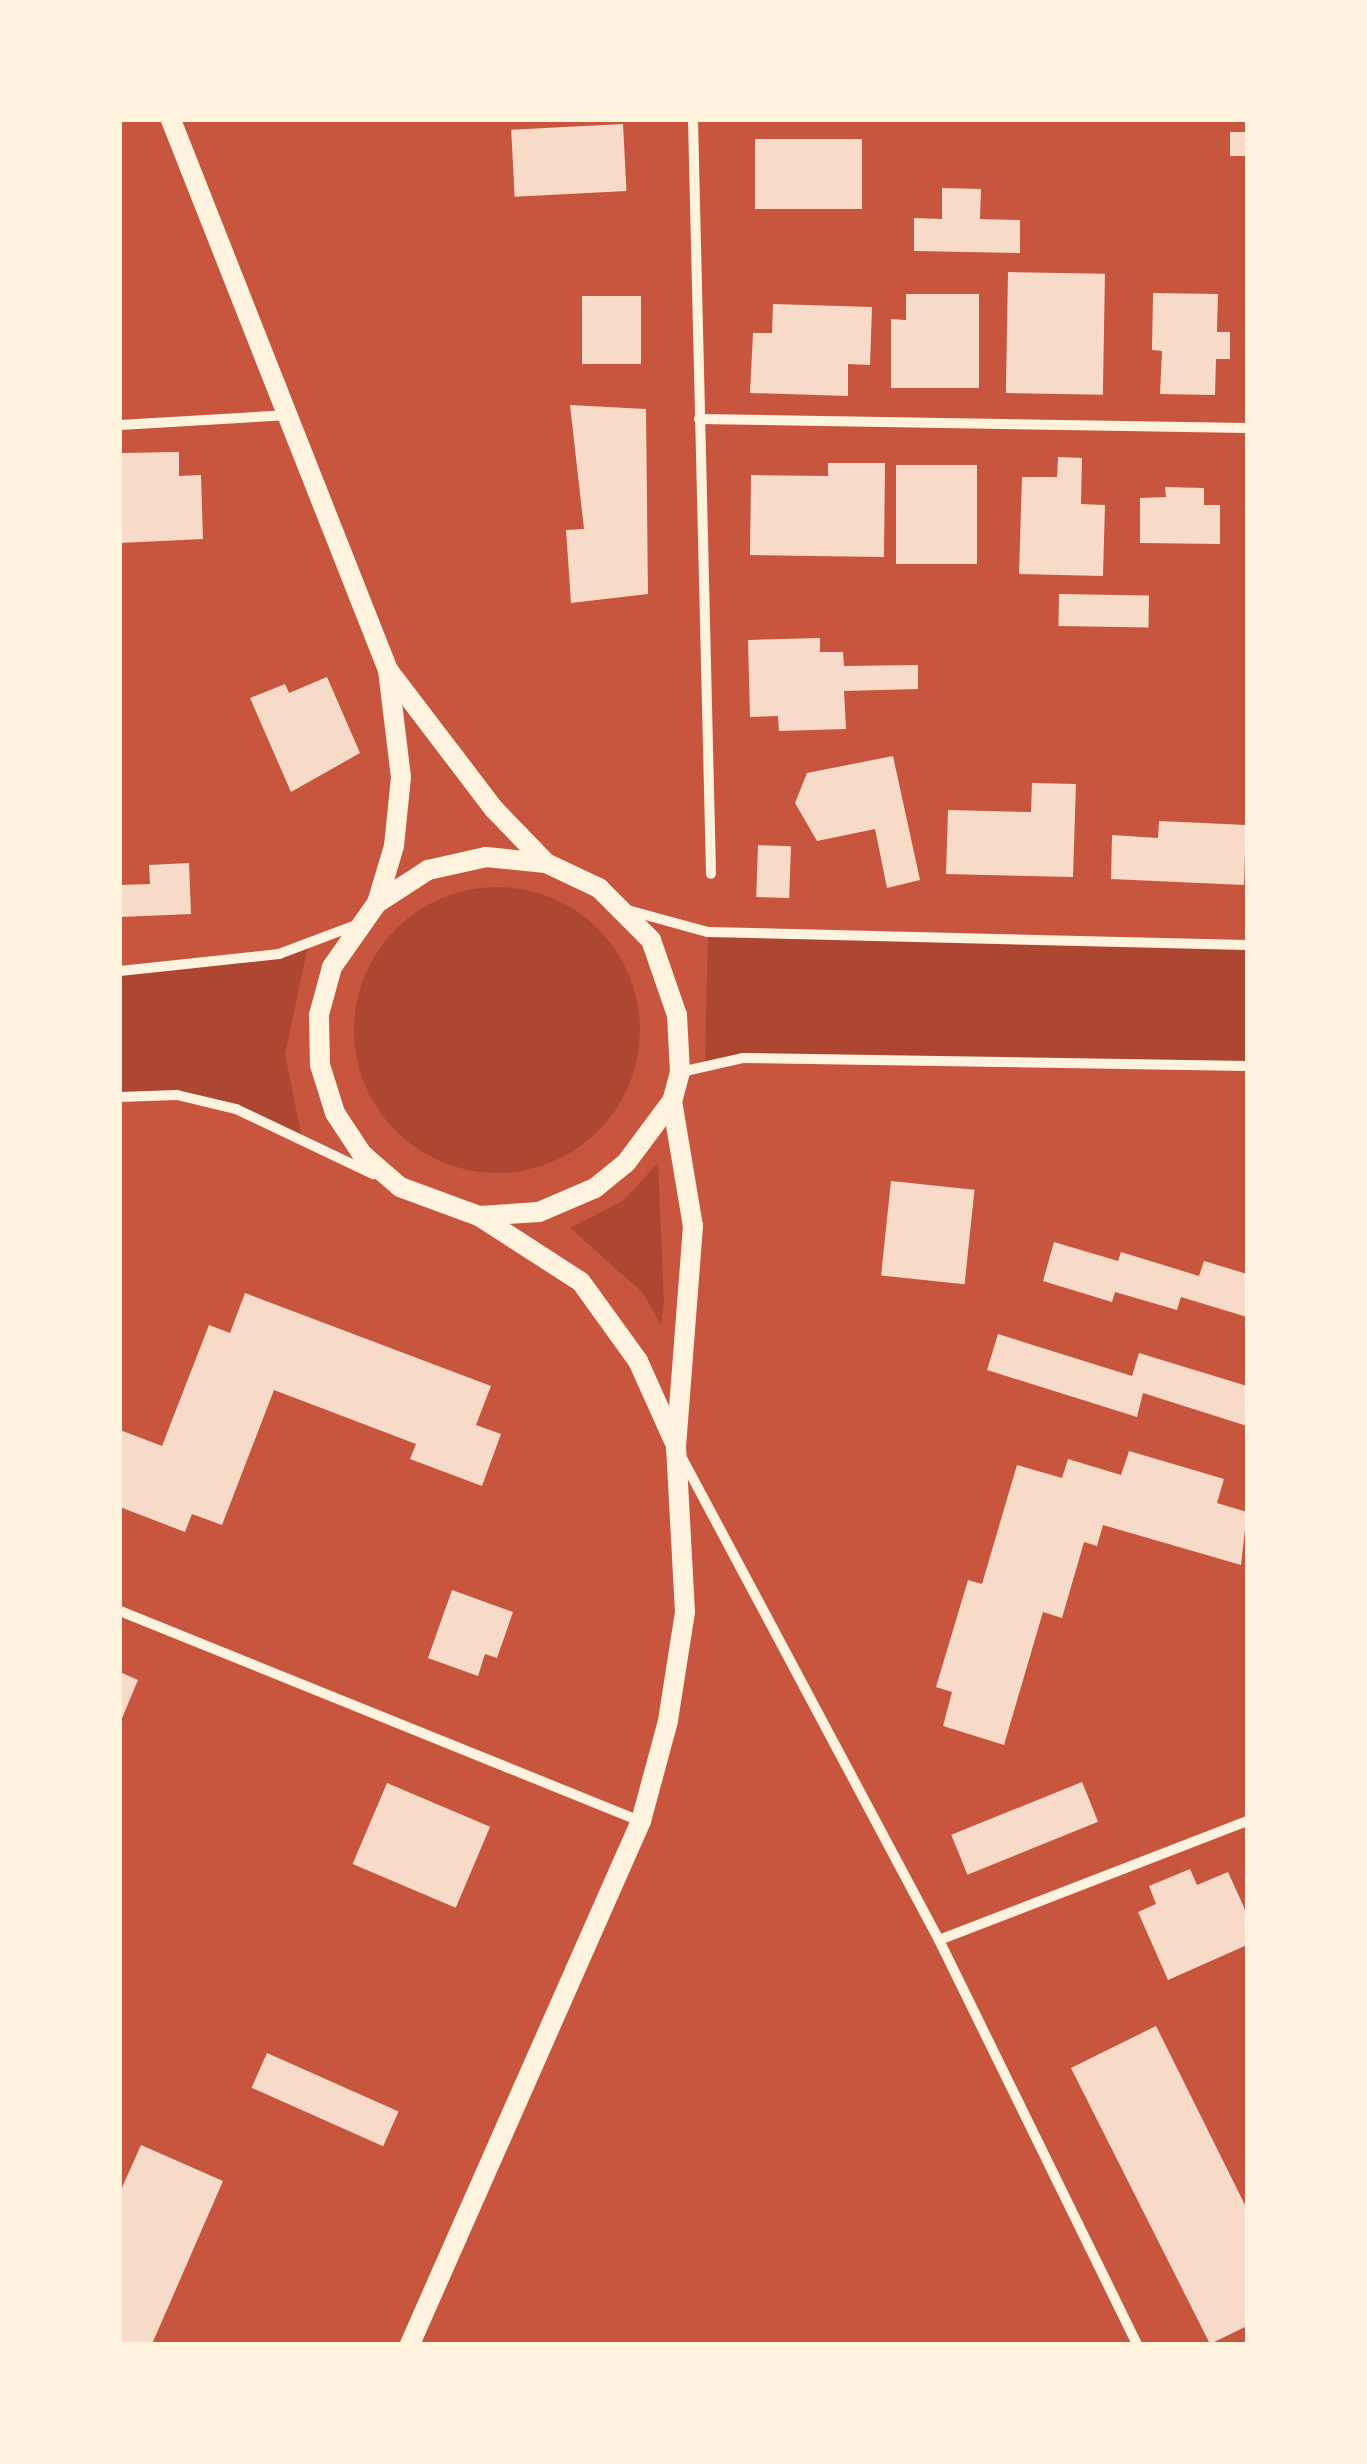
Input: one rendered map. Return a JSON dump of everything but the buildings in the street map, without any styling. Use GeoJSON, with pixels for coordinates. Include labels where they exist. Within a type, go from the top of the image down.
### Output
{"type":"FeatureCollection","features":[{"type":"Feature","properties":{"kind":"main road"},"geometry":{"type":"LineString","coordinates":[[171,120],[293,415],[388,670],[401,777],[394,846],[378,903]]}},
{"type":"Feature","properties":{"kind":"main road"},"geometry":{"type":"LineString","coordinates":[[388,670],[494,809],[546,863],[626,909],[669,976],[680,1072],[672,1101],[626,1164],[595,1188],[539,1212],[478,1216]]}},
{"type":"Feature","properties":{"kind":"main road"},"geometry":{"type":"LineString","coordinates":[[546,863],[486,857],[428,870],[378,903],[356,925],[332,968],[319,1015],[320,1065],[334,1113],[362,1154],[400,1187],[478,1216],[581,1282],[638,1361],[676,1446]]}},
{"type":"Feature","properties":{"kind":"main road"},"geometry":{"type":"LineString","coordinates":[[410,2344],[641,1822],[668,1721],[685,1612],[676,1446],[693,1226],[672,1101]]}},
{"type":"Feature","properties":{"kind":"street"},"geometry":{"type":"LineString","coordinates":[[692,120],[711,874]]}},
{"type":"Feature","properties":{"kind":"street"},"geometry":{"type":"LineString","coordinates":[[120,425],[293,415]]}},
{"type":"Feature","properties":{"kind":"street"},"geometry":{"type":"LineString","coordinates":[[700,419],[1247,428]]}},
{"type":"Feature","properties":{"kind":"street"},"geometry":{"type":"LineString","coordinates":[[626,909],[658,924],[708,932],[1247,945]]}},
{"type":"Feature","properties":{"kind":"street"},"geometry":{"type":"LineString","coordinates":[[120,971],[279,954],[356,925]]}},
{"type":"Feature","properties":{"kind":"street"},"geometry":{"type":"LineString","coordinates":[[680,1072],[742,1058],[1247,1066]]}},
{"type":"Feature","properties":{"kind":"street"},"geometry":{"type":"LineString","coordinates":[[120,1097],[178,1095],[236,1109],[400,1187]]}},
{"type":"Feature","properties":{"kind":"street"},"geometry":{"type":"LineString","coordinates":[[676,1446],[939,1940],[1138,2344]]}},
{"type":"Feature","properties":{"kind":"street"},"geometry":{"type":"LineString","coordinates":[[120,1611],[641,1822]]}},
{"type":"Feature","properties":{"kind":"street"},"geometry":{"type":"LineString","coordinates":[[939,1940],[1247,1820]]}},
{"type":"Feature","properties":{"kind":"shaded area"},"geometry":{"type":"Polygon","coordinates":[[[497,887],[525,889],[552,898],[577,911],[598,929],[616,950],[629,975],[638,1002],[638,1058],[629,1085],[616,1110],[598,1131],[577,1149],[552,1162],[525,1171],[497,1173],[469,1171],[442,1162],[417,1149],[396,1131],[378,1110],[365,1085],[356,1058],[354,1030],[356,1002],[365,975],[378,950],[396,929],[417,911],[442,898],[469,889],[497,887]]]}},
{"type":"Feature","properties":{"kind":"shaded area"},"geometry":{"type":"Polygon","coordinates":[[[708,932],[1247,945],[1247,1066],[743,1058],[705,1063],[708,932]]]}},
{"type":"Feature","properties":{"kind":"shaded area"},"geometry":{"type":"Polygon","coordinates":[[[308,946],[285,1054],[302,1138],[236,1109],[177,1095],[120,1097],[120,971],[308,946]]]}},
{"type":"Feature","properties":{"kind":"shaded area"},"geometry":{"type":"Polygon","coordinates":[[[658,1163],[664,1303],[661,1325],[643,1293],[570,1228],[624,1200],[658,1163]]]}}]}
